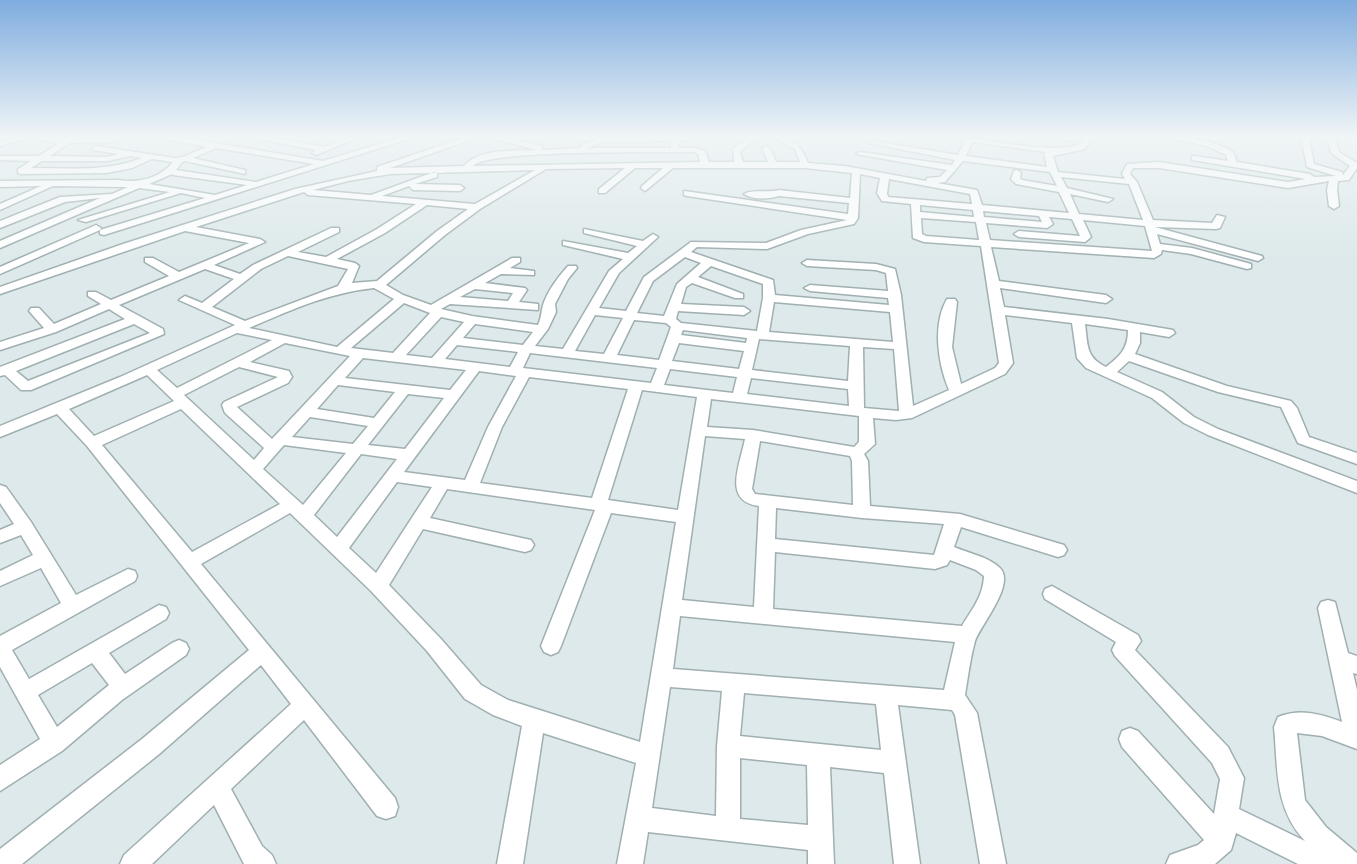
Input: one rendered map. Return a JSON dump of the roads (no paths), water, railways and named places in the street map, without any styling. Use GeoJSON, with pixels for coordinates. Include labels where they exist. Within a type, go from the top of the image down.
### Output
{"type":"FeatureCollection","features":[{"type":"Feature","properties":{"kind":"street"},"geometry":{"type":"LineString","coordinates":[[0,184],[11,177]]}},
{"type":"Feature","properties":{"kind":"street"},"geometry":{"type":"LineString","coordinates":[[0,245],[159,177]]}},
{"type":"Feature","properties":{"kind":"street"},"geometry":{"type":"LineString","coordinates":[[214,177],[295,192],[477,207]]}},
{"type":"Feature","properties":{"kind":"street"},"geometry":{"type":"LineString","coordinates":[[2,289],[127,246],[295,192],[354,177]]}},
{"type":"Feature","properties":{"kind":"street"},"geometry":{"type":"LineString","coordinates":[[369,197],[428,177]]}},
{"type":"Feature","properties":{"kind":"street"},"geometry":{"type":"LineString","coordinates":[[378,285],[441,233],[477,207],[527,177]]}},
{"type":"Feature","properties":{"kind":"street"},"geometry":{"type":"LineString","coordinates":[[602,190],[618,177]]}},
{"type":"Feature","properties":{"kind":"street"},"geometry":{"type":"LineString","coordinates":[[645,188],[658,177]]}},
{"type":"Feature","properties":{"kind":"street"},"geometry":{"type":"LineString","coordinates":[[609,358],[648,279],[683,253],[701,243],[767,246],[805,232],[842,226],[851,222],[854,201],[852,177]]}},
{"type":"Feature","properties":{"kind":"street"},"geometry":{"type":"LineString","coordinates":[[882,177],[882,193],[886,199],[918,202],[980,214],[1017,228],[1085,239],[1057,177]]}},
{"type":"Feature","properties":{"kind":"street"},"geometry":{"type":"LineString","coordinates":[[185,300],[241,327],[284,339],[340,351],[861,413],[906,415],[957,392],[1005,367],[994,284],[975,194],[970,190],[900,177]]}},
{"type":"Feature","properties":{"kind":"street"},"geometry":{"type":"LineString","coordinates":[[913,177],[940,181],[943,177]]}},
{"type":"Feature","properties":{"kind":"street"},"geometry":{"type":"LineString","coordinates":[[1016,177],[1014,179],[1019,182],[1063,191],[1109,204],[1069,205]]}},
{"type":"Feature","properties":{"kind":"street"},"geometry":{"type":"LineString","coordinates":[[1104,177],[1133,182]]}},
{"type":"Feature","properties":{"kind":"street"},"geometry":{"type":"LineString","coordinates":[[918,202],[915,205],[917,236],[920,238],[1147,256],[1157,252],[1138,189],[1129,177]]}},
{"type":"Feature","properties":{"kind":"street"},"geometry":{"type":"LineString","coordinates":[[1235,177],[1288,185],[1320,179]]}},
{"type":"Feature","properties":{"kind":"street"},"geometry":{"type":"LineString","coordinates":[[1311,177],[1344,180]]}},
{"type":"Feature","properties":{"kind":"street"},"geometry":{"type":"LineString","coordinates":[[1338,177],[1344,180]]}},
{"type":"Feature","properties":{"kind":"street"},"geometry":{"type":"LineString","coordinates":[[1334,206],[1332,190],[1346,177]]}},
{"type":"Feature","properties":{"kind":"street"},"geometry":{"type":"LineString","coordinates":[[0,271],[100,230],[215,198],[276,178]]}},
{"type":"Feature","properties":{"kind":"street"},"geometry":{"type":"LineString","coordinates":[[0,184],[118,183],[184,191],[215,198]]}},
{"type":"Feature","properties":{"kind":"street"},"geometry":{"type":"LineString","coordinates":[[0,190],[14,184]]}},
{"type":"Feature","properties":{"kind":"street"},"geometry":{"type":"LineString","coordinates":[[0,207],[52,184]]}},
{"type":"Feature","properties":{"kind":"street"},"geometry":{"type":"LineString","coordinates":[[404,186],[460,188]]}},
{"type":"Feature","properties":{"kind":"street"},"geometry":{"type":"LineString","coordinates":[[703,186],[766,196],[779,192],[854,201]]}},
{"type":"Feature","properties":{"kind":"street"},"geometry":{"type":"LineString","coordinates":[[83,220],[184,191]]}},
{"type":"Feature","properties":{"kind":"street"},"geometry":{"type":"LineString","coordinates":[[687,193],[853,218]]}},
{"type":"Feature","properties":{"kind":"street"},"geometry":{"type":"LineString","coordinates":[[0,225],[63,199],[120,194]]}},
{"type":"Feature","properties":{"kind":"street"},"geometry":{"type":"LineString","coordinates":[[328,260],[424,204]]}},
{"type":"Feature","properties":{"kind":"street"},"geometry":{"type":"LineString","coordinates":[[916,215],[944,218],[980,214],[1042,213],[1149,226],[1212,227],[1216,226],[1220,217]]}},
{"type":"Feature","properties":{"kind":"street"},"geometry":{"type":"LineString","coordinates":[[1017,228],[1047,225],[1042,213]]}},
{"type":"Feature","properties":{"kind":"street"},"geometry":{"type":"LineString","coordinates":[[73,214],[127,246]]}},
{"type":"Feature","properties":{"kind":"street"},"geometry":{"type":"LineString","coordinates":[[944,218],[945,241]]}},
{"type":"Feature","properties":{"kind":"street"},"geometry":{"type":"LineString","coordinates":[[1080,226],[1128,230]]}},
{"type":"Feature","properties":{"kind":"street"},"geometry":{"type":"LineString","coordinates":[[1149,226],[1258,258]]}},
{"type":"Feature","properties":{"kind":"street"},"geometry":{"type":"LineString","coordinates":[[0,346],[52,329],[260,242],[184,228]]}},
{"type":"Feature","properties":{"kind":"street"},"geometry":{"type":"LineString","coordinates":[[1017,228],[1023,247]]}},
{"type":"Feature","properties":{"kind":"street"},"geometry":{"type":"LineString","coordinates":[[203,308],[257,267],[335,230]]}},
{"type":"Feature","properties":{"kind":"street"},"geometry":{"type":"LineString","coordinates":[[567,353],[615,271],[648,241],[588,231]]}},
{"type":"Feature","properties":{"kind":"street"},"geometry":{"type":"LineString","coordinates":[[567,243],[630,257]]}},
{"type":"Feature","properties":{"kind":"street"},"geometry":{"type":"LineString","coordinates":[[1155,246],[1192,251],[1247,266]]}},
{"type":"Feature","properties":{"kind":"street"},"geometry":{"type":"LineString","coordinates":[[288,253],[354,266],[347,284],[342,288]]}},
{"type":"Feature","properties":{"kind":"street"},"geometry":{"type":"LineString","coordinates":[[683,253],[769,282],[769,298],[745,373],[739,399]]}},
{"type":"Feature","properties":{"kind":"street"},"geometry":{"type":"LineString","coordinates":[[149,260],[178,276]]}},
{"type":"Feature","properties":{"kind":"street"},"geometry":{"type":"LineString","coordinates":[[396,358],[435,311],[448,300],[516,260]]}},
{"type":"Feature","properties":{"kind":"street"},"geometry":{"type":"LineString","coordinates":[[656,389],[674,328],[674,306],[682,286],[710,261]]}},
{"type":"Feature","properties":{"kind":"street"},"geometry":{"type":"LineString","coordinates":[[807,263],[876,267],[891,271],[906,415]]}},
{"type":"Feature","properties":{"kind":"street"},"geometry":{"type":"LineString","coordinates":[[204,265],[243,279]]}},
{"type":"Feature","properties":{"kind":"street"},"geometry":{"type":"LineString","coordinates":[[470,487],[519,372],[526,349],[542,330],[550,312],[549,304],[563,278],[572,268]]}},
{"type":"Feature","properties":{"kind":"street"},"geometry":{"type":"LineString","coordinates":[[498,270],[530,273]]}},
{"type":"Feature","properties":{"kind":"street"},"geometry":{"type":"LineString","coordinates":[[690,278],[739,296]]}},
{"type":"Feature","properties":{"kind":"street"},"geometry":{"type":"LineString","coordinates":[[994,284],[1106,299]]}},
{"type":"Feature","properties":{"kind":"street"},"geometry":{"type":"LineString","coordinates":[[0,432],[290,306],[342,288],[378,285],[435,311],[472,320],[542,330]]}},
{"type":"Feature","properties":{"kind":"street"},"geometry":{"type":"LineString","coordinates":[[474,285],[521,290],[511,305]]}},
{"type":"Feature","properties":{"kind":"street"},"geometry":{"type":"LineString","coordinates":[[810,288],[895,295]]}},
{"type":"Feature","properties":{"kind":"street"},"geometry":{"type":"LineString","coordinates":[[3,371],[26,387],[164,337],[159,332],[109,306],[92,294]]}},
{"type":"Feature","properties":{"kind":"street"},"geometry":{"type":"LineString","coordinates":[[340,351],[403,298]]}},
{"type":"Feature","properties":{"kind":"street"},"geometry":{"type":"LineString","coordinates":[[769,298],[896,309]]}},
{"type":"Feature","properties":{"kind":"street"},"geometry":{"type":"LineString","coordinates":[[448,300],[534,307]]}},
{"type":"Feature","properties":{"kind":"street"},"geometry":{"type":"LineString","coordinates":[[951,302],[944,329],[947,368],[957,392]]}},
{"type":"Feature","properties":{"kind":"street"},"geometry":{"type":"LineString","coordinates":[[674,306],[744,311]]}},
{"type":"Feature","properties":{"kind":"street"},"geometry":{"type":"LineString","coordinates":[[996,310],[1078,319],[1169,333]]}},
{"type":"Feature","properties":{"kind":"street"},"geometry":{"type":"LineString","coordinates":[[35,311],[52,329]]}},
{"type":"Feature","properties":{"kind":"street"},"geometry":{"type":"LineString","coordinates":[[592,311],[631,316],[674,328],[756,340],[900,346]]}},
{"type":"Feature","properties":{"kind":"street"},"geometry":{"type":"LineString","coordinates":[[1078,319],[1084,358],[1091,365],[1158,395],[1188,420],[1213,432],[1357,487]]}},
{"type":"Feature","properties":{"kind":"street"},"geometry":{"type":"LineString","coordinates":[[3,371],[135,320]]}},
{"type":"Feature","properties":{"kind":"street"},"geometry":{"type":"LineString","coordinates":[[436,362],[472,320]]}},
{"type":"Feature","properties":{"kind":"street"},"geometry":{"type":"LineString","coordinates":[[1106,373],[1127,356],[1135,343],[1134,327]]}},
{"type":"Feature","properties":{"kind":"street"},"geometry":{"type":"LineString","coordinates":[[92,443],[178,399],[284,339]]}},
{"type":"Feature","properties":{"kind":"street"},"geometry":{"type":"LineString","coordinates":[[454,341],[855,386]]}},
{"type":"Feature","properties":{"kind":"street"},"geometry":{"type":"LineString","coordinates":[[856,453],[867,444],[855,386],[857,343]]}},
{"type":"Feature","properties":{"kind":"street"},"geometry":{"type":"LineString","coordinates":[[253,470],[360,353]]}},
{"type":"Feature","properties":{"kind":"street"},"geometry":{"type":"LineString","coordinates":[[1127,356],[1223,389],[1282,402],[1290,408],[1303,440],[1357,459]]}},
{"type":"Feature","properties":{"kind":"street"},"geometry":{"type":"LineString","coordinates":[[239,363],[284,374],[283,380],[229,406],[230,410],[276,444],[357,449],[409,455]]}},
{"type":"Feature","properties":{"kind":"street"},"geometry":{"type":"LineString","coordinates":[[338,549],[475,367]]}},
{"type":"Feature","properties":{"kind":"street"},"geometry":{"type":"LineString","coordinates":[[148,369],[378,586],[434,646],[473,692],[501,708],[649,756]]}},
{"type":"Feature","properties":{"kind":"street"},"geometry":{"type":"LineString","coordinates":[[335,381],[454,395]]}},
{"type":"Feature","properties":{"kind":"street"},"geometry":{"type":"LineString","coordinates":[[551,646],[601,504],[623,421],[636,387]]}},
{"type":"Feature","properties":{"kind":"street"},"geometry":{"type":"LineString","coordinates":[[189,562],[297,511],[357,449],[405,390]]}},
{"type":"Feature","properties":{"kind":"street"},"geometry":{"type":"LineString","coordinates":[[630,864],[649,756],[704,395]]}},
{"type":"Feature","properties":{"kind":"street"},"geometry":{"type":"LineString","coordinates":[[59,407],[92,443],[306,705],[386,807]]}},
{"type":"Feature","properties":{"kind":"street"},"geometry":{"type":"LineString","coordinates":[[306,412],[378,423]]}},
{"type":"Feature","properties":{"kind":"street"},"geometry":{"type":"LineString","coordinates":[[698,431],[753,436],[845,449],[856,453],[860,461],[862,512]]}},
{"type":"Feature","properties":{"kind":"street"},"geometry":{"type":"LineString","coordinates":[[753,436],[744,489],[751,498],[862,512],[933,516],[969,521],[1058,550]]}},
{"type":"Feature","properties":{"kind":"street"},"geometry":{"type":"LineString","coordinates":[[392,476],[685,517]]}},
{"type":"Feature","properties":{"kind":"street"},"geometry":{"type":"LineString","coordinates":[[378,586],[443,483]]}},
{"type":"Feature","properties":{"kind":"street"},"geometry":{"type":"LineString","coordinates":[[0,491],[25,526],[73,606]]}},
{"type":"Feature","properties":{"kind":"street"},"geometry":{"type":"LineString","coordinates":[[764,615],[768,501]]}},
{"type":"Feature","properties":{"kind":"street"},"geometry":{"type":"LineString","coordinates":[[767,546],[935,562],[941,560],[953,523],[957,520]]}},
{"type":"Feature","properties":{"kind":"street"},"geometry":{"type":"LineString","coordinates":[[418,522],[525,546]]}},
{"type":"Feature","properties":{"kind":"street"},"geometry":{"type":"LineString","coordinates":[[0,538],[25,526]]}},
{"type":"Feature","properties":{"kind":"street"},"geometry":{"type":"LineString","coordinates":[[944,551],[982,565],[994,574],[993,590],[986,608],[967,635],[953,700]]}},
{"type":"Feature","properties":{"kind":"street"},"geometry":{"type":"LineString","coordinates":[[0,579],[44,558]]}},
{"type":"Feature","properties":{"kind":"street"},"geometry":{"type":"LineString","coordinates":[[54,743],[0,647],[128,576]]}},
{"type":"Feature","properties":{"kind":"street"},"geometry":{"type":"LineString","coordinates":[[1052,594],[1131,641],[1122,650],[1220,755],[1232,778],[1222,841],[1206,854],[1183,863]]}},
{"type":"Feature","properties":{"kind":"street"},"geometry":{"type":"LineString","coordinates":[[671,607],[967,635]]}},
{"type":"Feature","properties":{"kind":"street"},"geometry":{"type":"LineString","coordinates":[[1328,608],[1348,662],[1357,738],[1318,724],[1299,721],[1286,724],[1285,728],[1293,802],[1302,820],[1320,839],[1350,864]]}},
{"type":"Feature","properties":{"kind":"street"},"geometry":{"type":"LineString","coordinates":[[25,692],[159,614]]}},
{"type":"Feature","properties":{"kind":"street"},"geometry":{"type":"LineString","coordinates":[[0,779],[54,743],[123,687],[179,649]]}},
{"type":"Feature","properties":{"kind":"street"},"geometry":{"type":"LineString","coordinates":[[95,651],[123,687]]}},
{"type":"Feature","properties":{"kind":"street"},"geometry":{"type":"LineString","coordinates":[[2,864],[150,747],[262,651]]}},
{"type":"Feature","properties":{"kind":"street"},"geometry":{"type":"LineString","coordinates":[[660,677],[953,700],[960,703],[966,713],[993,864]]}},
{"type":"Feature","properties":{"kind":"street"},"geometry":{"type":"LineString","coordinates":[[728,830],[728,746],[734,682]]}},
{"type":"Feature","properties":{"kind":"street"},"geometry":{"type":"LineString","coordinates":[[886,695],[907,864]]}},
{"type":"Feature","properties":{"kind":"street"},"geometry":{"type":"LineString","coordinates":[[133,864],[306,705]]}},
{"type":"Feature","properties":{"kind":"street"},"geometry":{"type":"LineString","coordinates":[[510,864],[534,720]]}},
{"type":"Feature","properties":{"kind":"street"},"geometry":{"type":"LineString","coordinates":[[1130,739],[1222,841]]}},
{"type":"Feature","properties":{"kind":"street"},"geometry":{"type":"LineString","coordinates":[[728,746],[895,763]]}},
{"type":"Feature","properties":{"kind":"street"},"geometry":{"type":"LineString","coordinates":[[818,756],[821,864]]}},
{"type":"Feature","properties":{"kind":"street"},"geometry":{"type":"LineString","coordinates":[[217,786],[253,855],[263,864]]}},
{"type":"Feature","properties":{"kind":"street"},"geometry":{"type":"LineString","coordinates":[[1227,816],[1326,864]]}},
{"type":"Feature","properties":{"kind":"street"},"geometry":{"type":"LineString","coordinates":[[638,819],[821,839]]}},
{"type":"Feature","properties":{"kind":"street"},"geometry":{"type":"LineString","coordinates":[[1320,839],[1326,864]]}}]}
